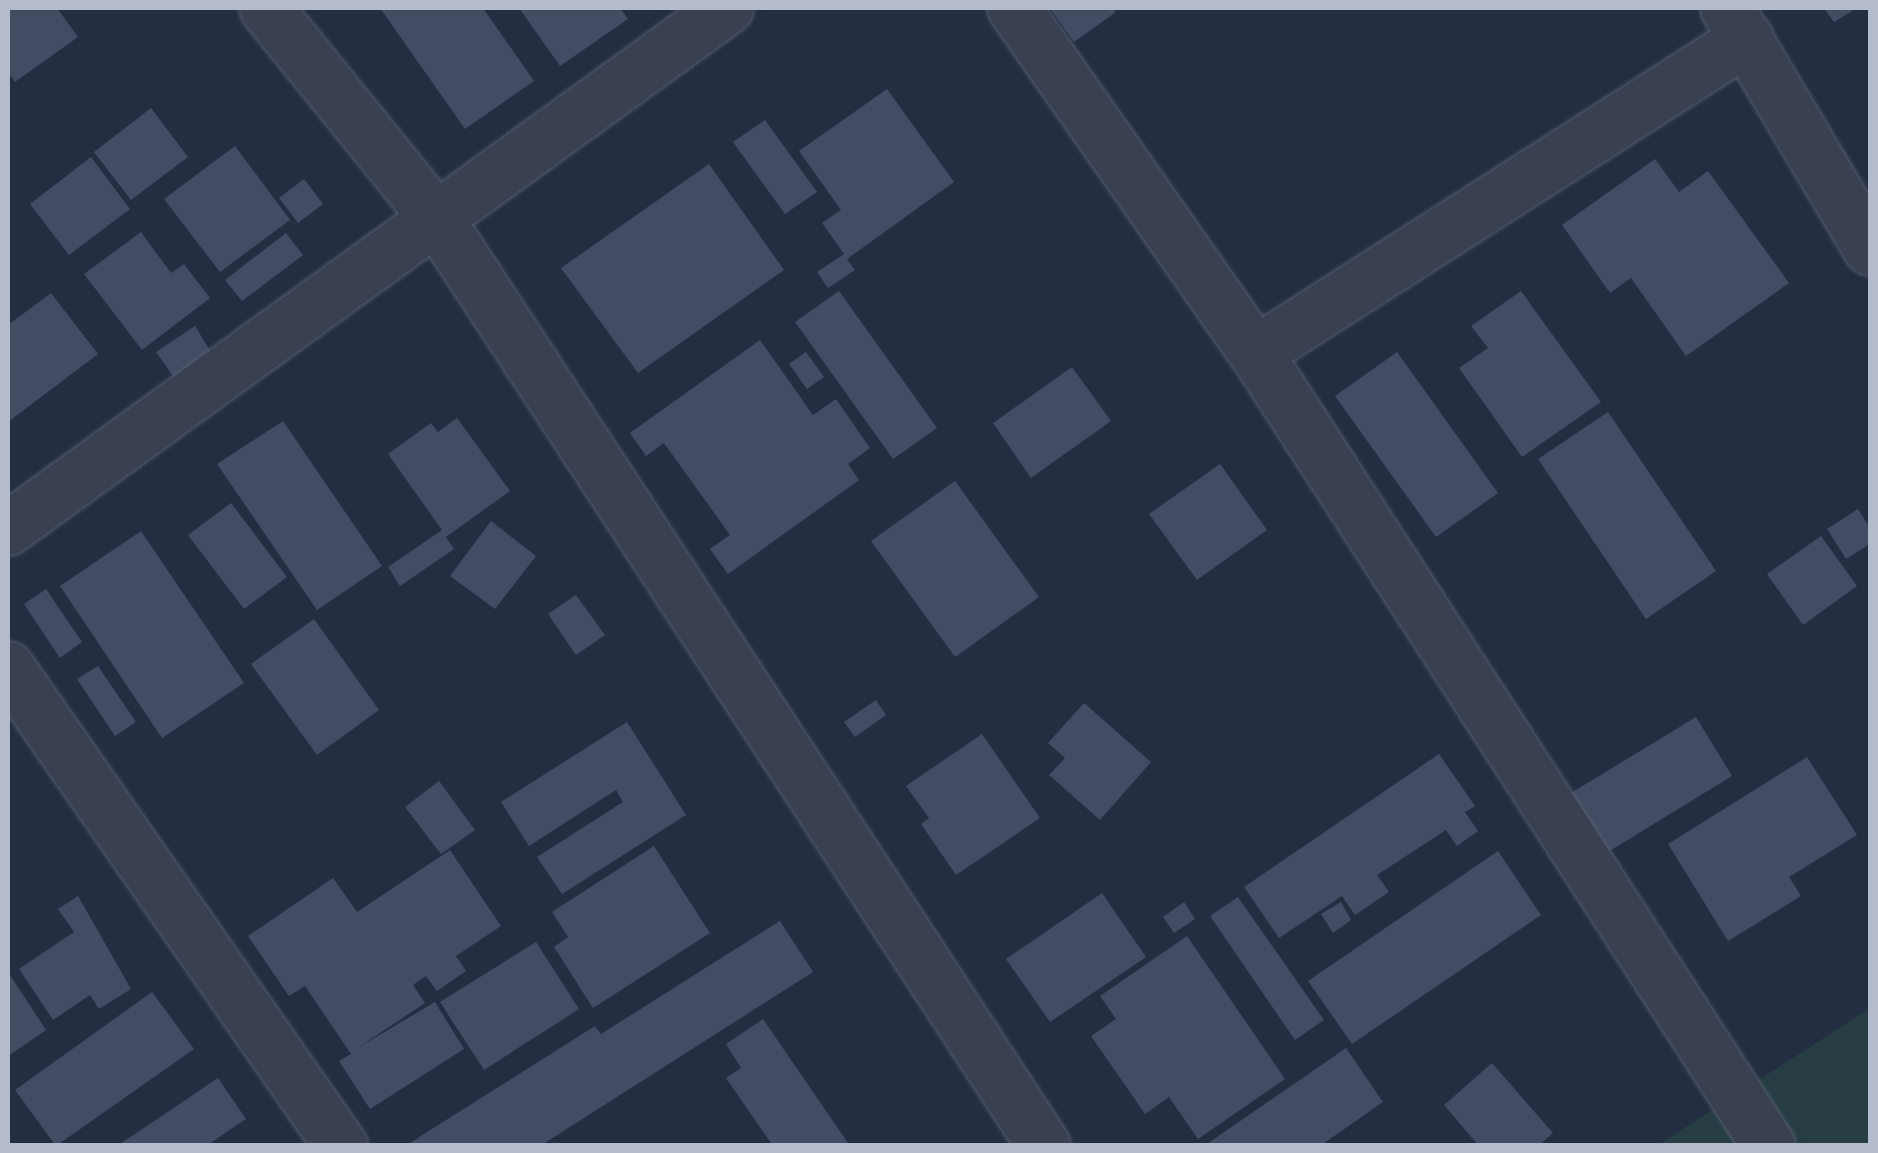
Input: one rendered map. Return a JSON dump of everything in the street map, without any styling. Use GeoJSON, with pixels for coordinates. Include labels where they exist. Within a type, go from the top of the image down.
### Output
{"type":"FeatureCollection","features":[{"type":"Feature","properties":{"kind":"street"},"geometry":{"type":"LineString","coordinates":[[266,8],[438,222],[1044,1146]]}},
{"type":"Feature","properties":{"kind":"street"},"geometry":{"type":"LineString","coordinates":[[8,530],[438,222],[728,8]]}},
{"type":"Feature","properties":{"kind":"street"},"geometry":{"type":"LineString","coordinates":[[1014,8],[1256,353],[1769,1146]]}},
{"type":"Feature","properties":{"kind":"street"},"geometry":{"type":"LineString","coordinates":[[1256,353],[1737,23],[1870,249]]}},
{"type":"Feature","properties":{"kind":"street"},"geometry":{"type":"LineString","coordinates":[[8,668],[341,1146]]}},
{"type":"Feature","properties":{"kind":"green space"},"geometry":{"type":"Polygon","coordinates":[[[1870,1008],[1870,1145],[1658,1145],[1870,1008]]]}},
{"type":"Feature","properties":{"kind":"building"},"geometry":{"type":"Polygon","coordinates":[[[8,8],[57,8],[78,37],[15,82],[8,72],[8,8]]]}},
{"type":"Feature","properties":{"kind":"building"},"geometry":{"type":"Polygon","coordinates":[[[380,8],[483,8],[534,81],[465,129],[380,8]]]}},
{"type":"Feature","properties":{"kind":"building"},"geometry":{"type":"Polygon","coordinates":[[[519,8],[620,8],[628,19],[560,66],[519,8]]]}},
{"type":"Feature","properties":{"kind":"building"},"geometry":{"type":"Polygon","coordinates":[[[1050,8],[1112,8],[1116,12],[1074,42],[1050,8]]]}},
{"type":"Feature","properties":{"kind":"building"},"geometry":{"type":"Polygon","coordinates":[[[1824,8],[1857,8],[1834,22],[1824,8]]]}},
{"type":"Feature","properties":{"kind":"building"},"geometry":{"type":"Polygon","coordinates":[[[887,89],[954,182],[847,259],[855,270],[828,288],[817,272],[844,254],[822,223],[841,210],[799,151],[887,89]]]}},
{"type":"Feature","properties":{"kind":"building"},"geometry":{"type":"Polygon","coordinates":[[[151,108],[188,157],[131,200],[94,152],[151,108]]]}},
{"type":"Feature","properties":{"kind":"building"},"geometry":{"type":"Polygon","coordinates":[[[765,120],[817,192],[785,214],[733,142],[765,120]]]}},
{"type":"Feature","properties":{"kind":"building"},"geometry":{"type":"Polygon","coordinates":[[[235,146],[290,220],[220,272],[164,199],[235,146]]]}},
{"type":"Feature","properties":{"kind":"building"},"geometry":{"type":"Polygon","coordinates":[[[91,157],[130,209],[69,255],[30,204],[91,157]]]}},
{"type":"Feature","properties":{"kind":"building"},"geometry":{"type":"Polygon","coordinates":[[[1655,159],[1679,192],[1708,171],[1789,283],[1686,356],[1631,278],[1610,293],[1562,225],[1655,159]]]}},
{"type":"Feature","properties":{"kind":"building"},"geometry":{"type":"Polygon","coordinates":[[[709,164],[784,270],[638,373],[561,268],[709,164]]]}},
{"type":"Feature","properties":{"kind":"building"},"geometry":{"type":"Polygon","coordinates":[[[304,179],[323,204],[298,223],[279,198],[304,179]]]}},
{"type":"Feature","properties":{"kind":"building"},"geometry":{"type":"Polygon","coordinates":[[[141,232],[171,273],[184,264],[210,298],[142,350],[84,274],[141,232]]]}},
{"type":"Feature","properties":{"kind":"building"},"geometry":{"type":"Polygon","coordinates":[[[286,233],[303,255],[242,301],[225,280],[286,233]]]}},
{"type":"Feature","properties":{"kind":"building"},"geometry":{"type":"Polygon","coordinates":[[[839,291],[937,428],[893,459],[795,322],[839,291]]]}},
{"type":"Feature","properties":{"kind":"building"},"geometry":{"type":"Polygon","coordinates":[[[1521,291],[1601,402],[1522,457],[1459,368],[1488,348],[1471,326],[1521,291]]]}},
{"type":"Feature","properties":{"kind":"building"},"geometry":{"type":"Polygon","coordinates":[[[51,293],[98,354],[8,422],[8,325],[51,293]]]}},
{"type":"Feature","properties":{"kind":"building"},"geometry":{"type":"Polygon","coordinates":[[[195,326],[214,357],[177,382],[156,352],[195,326]]]}},
{"type":"Feature","properties":{"kind":"building"},"geometry":{"type":"Polygon","coordinates":[[[760,340],[813,415],[836,399],[870,448],[848,464],[859,480],[728,574],[710,549],[730,535],[664,443],[646,456],[630,433],[760,340]]]}},
{"type":"Feature","properties":{"kind":"building"},"geometry":{"type":"Polygon","coordinates":[[[806,352],[824,377],[807,389],[789,364],[806,352]]]}},
{"type":"Feature","properties":{"kind":"building"},"geometry":{"type":"Polygon","coordinates":[[[1397,352],[1498,493],[1436,537],[1335,396],[1397,352]]]}},
{"type":"Feature","properties":{"kind":"building"},"geometry":{"type":"Polygon","coordinates":[[[1072,367],[1111,421],[1031,478],[993,423],[1072,367]]]}},
{"type":"Feature","properties":{"kind":"building"},"geometry":{"type":"Polygon","coordinates":[[[1608,412],[1716,571],[1646,619],[1538,459],[1608,412]]]}},
{"type":"Feature","properties":{"kind":"building"},"geometry":{"type":"Polygon","coordinates":[[[457,418],[510,491],[446,537],[454,549],[400,586],[388,567],[442,530],[388,454],[431,423],[438,432],[457,418]]]}},
{"type":"Feature","properties":{"kind":"building"},"geometry":{"type":"Polygon","coordinates":[[[283,421],[382,566],[317,610],[217,464],[283,421]]]}},
{"type":"Feature","properties":{"kind":"building"},"geometry":{"type":"Polygon","coordinates":[[[1220,464],[1267,530],[1197,580],[1149,514],[1220,464]]]}},
{"type":"Feature","properties":{"kind":"building"},"geometry":{"type":"Polygon","coordinates":[[[955,481],[1039,597],[955,657],[871,541],[955,481]]]}},
{"type":"Feature","properties":{"kind":"building"},"geometry":{"type":"Polygon","coordinates":[[[231,503],[287,577],[244,609],[188,535],[231,503]]]}},
{"type":"Feature","properties":{"kind":"building"},"geometry":{"type":"Polygon","coordinates":[[[1858,509],[1870,528],[1870,544],[1846,559],[1827,529],[1858,509]]]}},
{"type":"Feature","properties":{"kind":"building"},"geometry":{"type":"Polygon","coordinates":[[[491,521],[536,556],[495,609],[450,576],[491,521]]]}},
{"type":"Feature","properties":{"kind":"building"},"geometry":{"type":"Polygon","coordinates":[[[141,531],[244,683],[162,738],[60,586],[141,531]]]}},
{"type":"Feature","properties":{"kind":"building"},"geometry":{"type":"Polygon","coordinates":[[[1821,536],[1857,586],[1803,625],[1767,574],[1821,536]]]}},
{"type":"Feature","properties":{"kind":"building"},"geometry":{"type":"Polygon","coordinates":[[[46,589],[82,642],[60,658],[24,604],[46,589]]]}},
{"type":"Feature","properties":{"kind":"building"},"geometry":{"type":"Polygon","coordinates":[[[576,595],[605,635],[576,655],[548,614],[576,595]]]}},
{"type":"Feature","properties":{"kind":"building"},"geometry":{"type":"Polygon","coordinates":[[[314,619],[379,710],[317,755],[251,664],[314,619]]]}},
{"type":"Feature","properties":{"kind":"building"},"geometry":{"type":"Polygon","coordinates":[[[98,666],[136,722],[115,736],[77,679],[98,666]]]}},
{"type":"Feature","properties":{"kind":"building"},"geometry":{"type":"Polygon","coordinates":[[[876,700],[886,715],[855,737],[844,722],[876,700]]]}},
{"type":"Feature","properties":{"kind":"building"},"geometry":{"type":"Polygon","coordinates":[[[1084,703],[1151,762],[1100,820],[1049,775],[1065,758],[1048,743],[1084,703]]]}},
{"type":"Feature","properties":{"kind":"building"},"geometry":{"type":"Polygon","coordinates":[[[1696,717],[1732,776],[1608,852],[1571,793],[1696,717]]]}},
{"type":"Feature","properties":{"kind":"building"},"geometry":{"type":"Polygon","coordinates":[[[627,722],[686,815],[562,894],[537,857],[623,802],[616,790],[529,846],[501,802],[627,722]]]}},
{"type":"Feature","properties":{"kind":"building"},"geometry":{"type":"Polygon","coordinates":[[[982,734],[1040,818],[956,875],[921,824],[929,818],[906,786],[982,734]]]}},
{"type":"Feature","properties":{"kind":"building"},"geometry":{"type":"Polygon","coordinates":[[[1439,754],[1475,806],[1465,812],[1478,831],[1457,846],[1446,830],[1377,875],[1389,892],[1355,915],[1342,896],[1279,938],[1244,887],[1439,754]]]}},
{"type":"Feature","properties":{"kind":"building"},"geometry":{"type":"Polygon","coordinates":[[[1807,757],[1857,835],[1789,877],[1801,896],[1728,941],[1668,844],[1807,757]]]}},
{"type":"Feature","properties":{"kind":"building"},"geometry":{"type":"Polygon","coordinates":[[[439,781],[475,830],[441,854],[405,807],[439,781]]]}},
{"type":"Feature","properties":{"kind":"building"},"geometry":{"type":"Polygon","coordinates":[[[654,846],[710,933],[593,1008],[554,947],[568,937],[552,912],[654,846]]]}},
{"type":"Feature","properties":{"kind":"building"},"geometry":{"type":"Polygon","coordinates":[[[450,850],[501,926],[456,956],[466,971],[437,991],[426,976],[413,985],[425,1003],[359,1047],[435,1002],[464,1049],[370,1109],[339,1061],[351,1054],[305,986],[289,996],[248,936],[333,878],[357,912],[450,850]]]}},
{"type":"Feature","properties":{"kind":"building"},"geometry":{"type":"Polygon","coordinates":[[[1498,851],[1541,915],[1352,1044],[1308,981],[1498,851]]]}},
{"type":"Feature","properties":{"kind":"building"},"geometry":{"type":"Polygon","coordinates":[[[1102,893],[1146,957],[1050,1022],[1006,959],[1102,893]]]}},
{"type":"Feature","properties":{"kind":"building"},"geometry":{"type":"Polygon","coordinates":[[[78,896],[131,989],[99,1009],[90,995],[53,1020],[19,969],[74,932],[58,909],[78,896]]]}},
{"type":"Feature","properties":{"kind":"building"},"geometry":{"type":"Polygon","coordinates":[[[1238,897],[1324,1020],[1295,1040],[1210,916],[1238,897]]]}},
{"type":"Feature","properties":{"kind":"building"},"geometry":{"type":"Polygon","coordinates":[[[1184,902],[1195,919],[1174,933],[1163,917],[1184,902]]]}},
{"type":"Feature","properties":{"kind":"building"},"geometry":{"type":"Polygon","coordinates":[[[1341,902],[1351,920],[1333,933],[1321,914],[1341,902]]]}},
{"type":"Feature","properties":{"kind":"building"},"geometry":{"type":"Polygon","coordinates":[[[780,921],[813,972],[540,1146],[405,1146],[595,1026],[601,1034],[780,921]]]}},
{"type":"Feature","properties":{"kind":"building"},"geometry":{"type":"Polygon","coordinates":[[[1187,936],[1285,1079],[1198,1139],[1169,1097],[1145,1114],[1091,1036],[1116,1019],[1100,996],[1187,936]]]}},
{"type":"Feature","properties":{"kind":"building"},"geometry":{"type":"Polygon","coordinates":[[[536,942],[579,1009],[484,1070],[440,1002],[536,942]]]}},
{"type":"Feature","properties":{"kind":"building"},"geometry":{"type":"Polygon","coordinates":[[[8,972],[46,1030],[8,1056],[8,972]]]}},
{"type":"Feature","properties":{"kind":"building"},"geometry":{"type":"Polygon","coordinates":[[[152,992],[194,1049],[56,1146],[15,1090],[152,992]]]}},
{"type":"Feature","properties":{"kind":"building"},"geometry":{"type":"Polygon","coordinates":[[[763,1019],[850,1146],[773,1146],[726,1078],[741,1068],[726,1044],[763,1019]]]}},
{"type":"Feature","properties":{"kind":"building"},"geometry":{"type":"Polygon","coordinates":[[[1346,1048],[1383,1102],[1320,1146],[1204,1146],[1346,1048]]]}},
{"type":"Feature","properties":{"kind":"building"},"geometry":{"type":"Polygon","coordinates":[[[1492,1063],[1553,1133],[1538,1146],[1479,1146],[1444,1105],[1492,1063]]]}},
{"type":"Feature","properties":{"kind":"building"},"geometry":{"type":"Polygon","coordinates":[[[218,1078],[246,1119],[206,1146],[117,1146],[218,1078]]]}}]}
